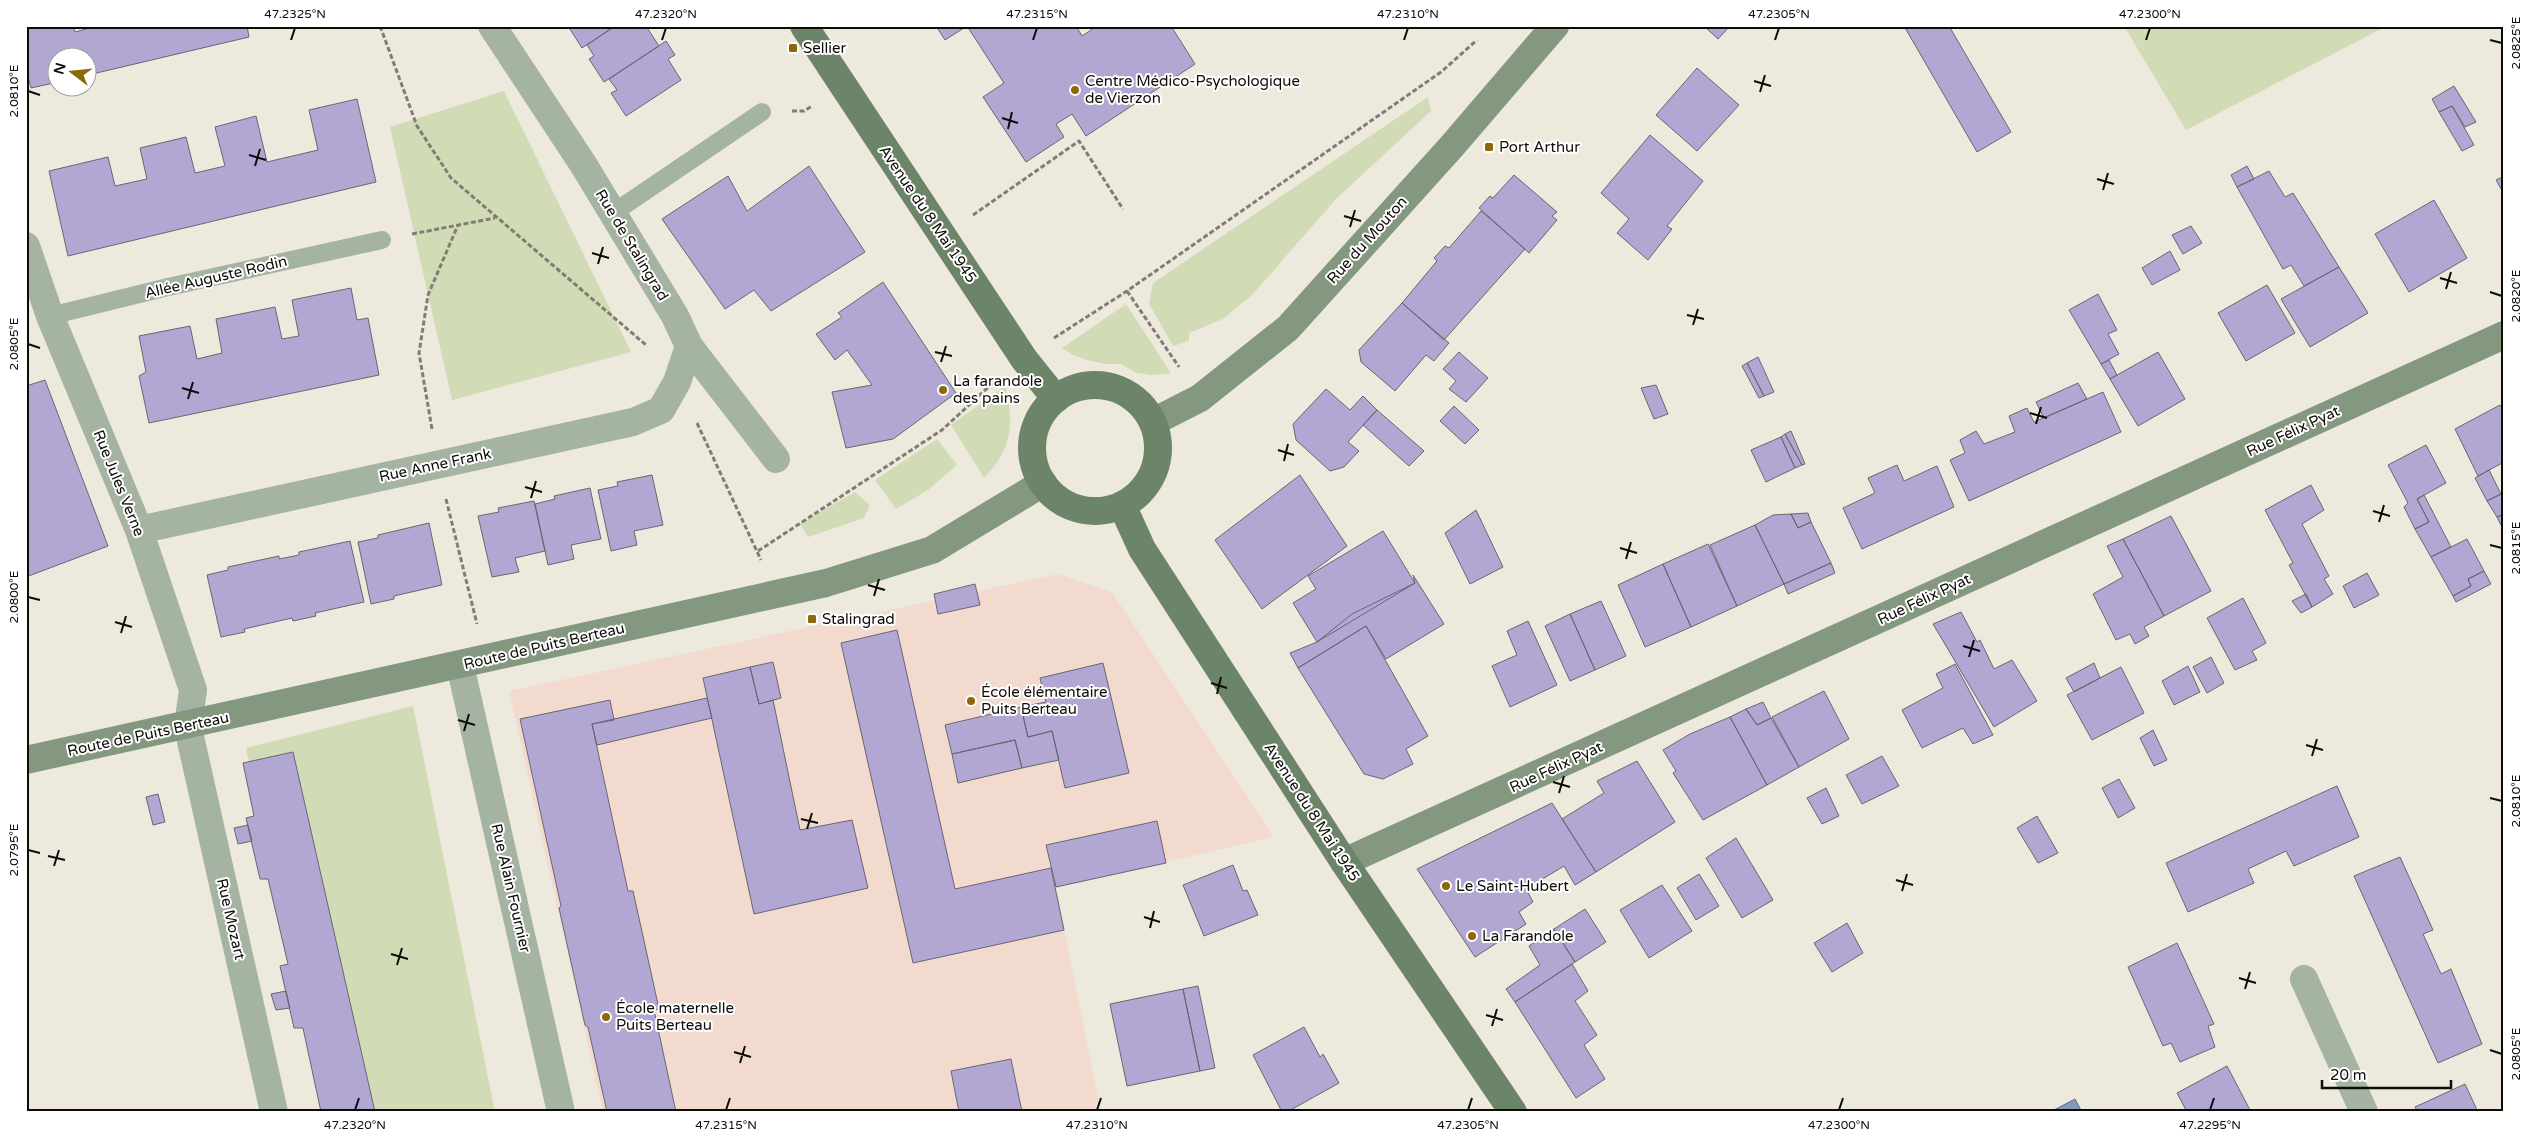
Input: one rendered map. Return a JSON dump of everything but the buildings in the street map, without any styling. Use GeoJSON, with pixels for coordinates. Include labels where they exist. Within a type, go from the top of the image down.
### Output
{"type":"FeatureCollection","features":[{"type":"Feature","properties":{"kind":"main road","name":"Avenue du 8 Mai 1945"},"geometry":{"type":"LineString","coordinates":[[804,26],[1024,360],[1056,399]]}},
{"type":"Feature","properties":{"kind":"main road"},"geometry":{"type":"LineString","coordinates":[[1092,385],[1110,387],[1128,394],[1143,406],[1153,422],[1158,441],[1157,460],[1150,478],[1138,494],[1122,505],[1105,510],[1087,511],[1070,506],[1055,497],[1043,483],[1035,466],[1032,448],[1035,429],[1044,412],[1056,399],[1072,389],[1092,385]]}},
{"type":"Feature","properties":{"kind":"main road","name":"Avenue du 8 Mai 1945"},"geometry":{"type":"LineString","coordinates":[[1122,505],[1142,549],[1344,862],[1513,1112]]}},
{"type":"Feature","properties":{"kind":"street","name":"Rue de Stalingrad"},"geometry":{"type":"LineString","coordinates":[[492,26],[613,213],[675,316],[689,346],[776,459]]}},
{"type":"Feature","properties":{"kind":"street","name":"Rue du Mouton"},"geometry":{"type":"LineString","coordinates":[[1153,422],[1200,398],[1288,328],[1452,146],[1555,26]]}},
{"type":"Feature","properties":{"kind":"street","name":"Rue Jules Verne"},"geometry":{"type":"LineString","coordinates":[[26,246],[50,316],[139,530],[193,690],[188,726]]}},
{"type":"Feature","properties":{"kind":"street","name":"Rue Félix Pyat"},"geometry":{"type":"LineString","coordinates":[[1344,862],[2504,335]]}},
{"type":"Feature","properties":{"kind":"street","name":"Rue Anne Frank"},"geometry":{"type":"LineString","coordinates":[[139,530],[633,422],[661,410],[677,382],[689,346]]}},
{"type":"Feature","properties":{"kind":"street","name":"Route de Puits Berteau"},"geometry":{"type":"LineString","coordinates":[[26,760],[188,726],[794,591],[932,550],[1043,483]]}},
{"type":"Feature","properties":{"kind":"street","name":"Rue Alain Fournier"},"geometry":{"type":"LineString","coordinates":[[460,665],[561,1112]]}},
{"type":"Feature","properties":{"kind":"street","name":"Rue Mozart"},"geometry":{"type":"LineString","coordinates":[[188,726],[274,1112]]}},
{"type":"Feature","properties":{"kind":"street"},"geometry":{"type":"LineString","coordinates":[[2304,979],[2364,1112]]}},
{"type":"Feature","properties":{"kind":"lane"},"geometry":{"type":"LineString","coordinates":[[613,213],[762,112]]}},
{"type":"Feature","properties":{"kind":"lane","name":"Allée Auguste Rodin"},"geometry":{"type":"LineString","coordinates":[[50,316],[168,287],[382,240]]}},
{"type":"Feature","properties":{"kind":"path"},"geometry":{"type":"LineString","coordinates":[[380,26],[417,126],[451,178],[661,358],[677,382],[764,566]]}},
{"type":"Feature","properties":{"kind":"path"},"geometry":{"type":"LineString","coordinates":[[1049,341],[1126,291],[1441,72],[1477,40]]}},
{"type":"Feature","properties":{"kind":"path"},"geometry":{"type":"LineString","coordinates":[[762,112],[804,110],[844,88]]}},
{"type":"Feature","properties":{"kind":"path"},"geometry":{"type":"LineString","coordinates":[[942,236],[1079,141],[1123,209]]}},
{"type":"Feature","properties":{"kind":"path"},"geometry":{"type":"LineString","coordinates":[[382,240],[496,218]]}},
{"type":"Feature","properties":{"kind":"path"},"geometry":{"type":"LineString","coordinates":[[1126,291],[1182,372]]}},
{"type":"Feature","properties":{"kind":"path"},"geometry":{"type":"LineString","coordinates":[[758,551],[942,430],[996,380]]}},
{"type":"Feature","properties":{"kind":"shaded area"},"geometry":{"type":"Polygon","coordinates":[[[1058,574],[1112,592],[1274,837],[1056,887],[1101,1112],[603,1112],[509,691],[1058,574]]]}},
{"type":"Feature","properties":{"kind":"green space"},"geometry":{"type":"Polygon","coordinates":[[[2124,26],[2387,26],[2186,130],[2124,26]]]}},
{"type":"Feature","properties":{"kind":"green space"},"geometry":{"type":"Polygon","coordinates":[[[504,91],[631,352],[452,400],[390,127],[504,91]]]}},
{"type":"Feature","properties":{"kind":"green space"},"geometry":{"type":"Polygon","coordinates":[[[1428,97],[1431,111],[1336,199],[1252,295],[1223,319],[1189,333],[1189,341],[1173,346],[1149,304],[1153,283],[1428,97]]]}},
{"type":"Feature","properties":{"kind":"green space"},"geometry":{"type":"Polygon","coordinates":[[[1126,304],[1171,373],[1152,375],[1136,373],[1121,364],[1105,364],[1087,360],[1073,355],[1062,348],[1126,304]]]}},
{"type":"Feature","properties":{"kind":"green space"},"geometry":{"type":"Polygon","coordinates":[[[1005,386],[1010,412],[1009,435],[1001,457],[984,478],[951,425],[1005,386]]]}},
{"type":"Feature","properties":{"kind":"green space"},"geometry":{"type":"Polygon","coordinates":[[[937,439],[957,465],[928,490],[896,509],[875,480],[937,439]]]}},
{"type":"Feature","properties":{"kind":"green space"},"geometry":{"type":"Polygon","coordinates":[[[855,492],[870,505],[864,518],[808,537],[800,524],[855,492]]]}},
{"type":"Feature","properties":{"kind":"green space"},"geometry":{"type":"Polygon","coordinates":[[[413,706],[495,1112],[321,1112],[246,748],[413,706]]]}},
{"type":"Feature","properties":{"kind":"water"},"geometry":{"type":"Polygon","coordinates":[[[2075,1099],[2082,1112],[2055,1112],[2054,1110],[2075,1099]]]}},
{"type":"Feature","properties":{"kind":"place","name":"Sellier"},"geometry":{"type":"Point","coordinates":[793,48]}},
{"type":"Feature","properties":{"kind":"place","name":"Centre Médico-Psychologique de Vierzon"},"geometry":{"type":"Point","coordinates":[1075,90]}},
{"type":"Feature","properties":{"kind":"place","name":"Port Arthur"},"geometry":{"type":"Point","coordinates":[1489,147]}},
{"type":"Feature","properties":{"kind":"place","name":"La farandole des pains"},"geometry":{"type":"Point","coordinates":[943,390]}},
{"type":"Feature","properties":{"kind":"place","name":"Stalingrad"},"geometry":{"type":"Point","coordinates":[812,619]}},
{"type":"Feature","properties":{"kind":"place","name":"École élémentaire Puits Berteau"},"geometry":{"type":"Point","coordinates":[971,701]}},
{"type":"Feature","properties":{"kind":"place","name":"Le Saint-Hubert"},"geometry":{"type":"Point","coordinates":[1446,886]}},
{"type":"Feature","properties":{"kind":"place","name":"La Farandole"},"geometry":{"type":"Point","coordinates":[1472,936]}},
{"type":"Feature","properties":{"kind":"place","name":"École maternelle Puits Berteau"},"geometry":{"type":"Point","coordinates":[606,1017]}}]}
